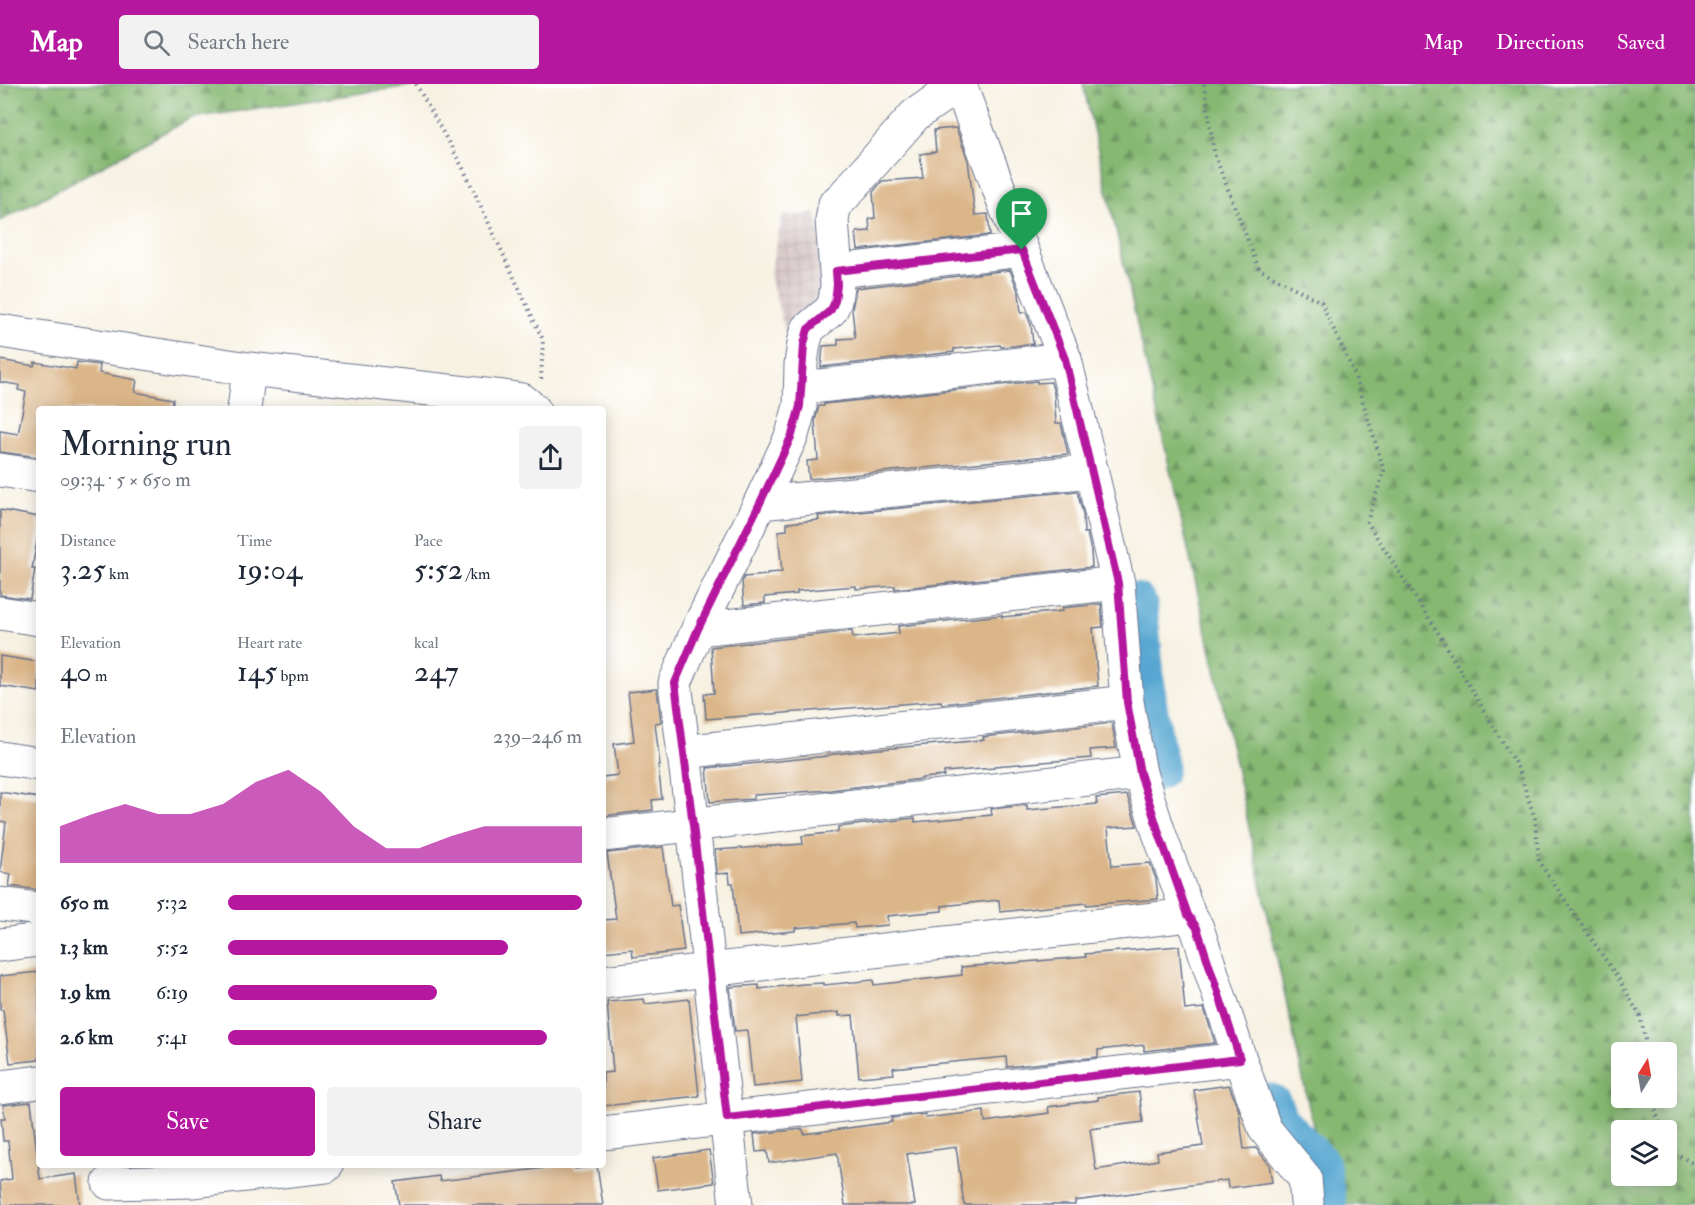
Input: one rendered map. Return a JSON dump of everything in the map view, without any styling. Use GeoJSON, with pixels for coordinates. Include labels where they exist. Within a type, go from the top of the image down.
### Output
{"type":"FeatureCollection","features":[{"type":"Feature","properties":{"kind":"street"},"geometry":{"type":"LineString","coordinates":[[736,1205],[675,683],[698,629],[792,435],[800,406],[804,344],[808,329],[831,310],[835,301],[837,285],[832,220],[835,204],[915,115],[945,94],[961,88],[1065,359],[1118,583],[1127,702],[1140,773],[1188,915],[1197,928],[1265,1129],[1305,1178],[1300,1204]]}},
{"type":"Feature","properties":{"kind":"street"},"geometry":{"type":"LineString","coordinates":[[836,271],[1022,250]]}},
{"type":"Feature","properties":{"kind":"street"},"geometry":{"type":"LineString","coordinates":[[0,330],[249,369],[522,400],[537,397]]}},
{"type":"Feature","properties":{"kind":"street"},"geometry":{"type":"LineString","coordinates":[[801,388],[1065,359]]}},
{"type":"Feature","properties":{"kind":"street"},"geometry":{"type":"LineString","coordinates":[[244,406],[249,369]]}},
{"type":"Feature","properties":{"kind":"street"},"geometry":{"type":"LineString","coordinates":[[0,470],[36,476]]}},
{"type":"Feature","properties":{"kind":"street"},"geometry":{"type":"LineString","coordinates":[[760,503],[1092,471]]}},
{"type":"Feature","properties":{"kind":"street"},"geometry":{"type":"LineString","coordinates":[[698,629],[1118,583]]}},
{"type":"Feature","properties":{"kind":"street"},"geometry":{"type":"LineString","coordinates":[[0,613],[36,619]]}},
{"type":"Feature","properties":{"kind":"street"},"geometry":{"type":"LineString","coordinates":[[683,752],[1127,702]]}},
{"type":"Feature","properties":{"kind":"street"},"geometry":{"type":"LineString","coordinates":[[0,758],[36,764]]}},
{"type":"Feature","properties":{"kind":"street"},"geometry":{"type":"LineString","coordinates":[[606,835],[1140,773]]}},
{"type":"Feature","properties":{"kind":"street"},"geometry":{"type":"LineString","coordinates":[[0,904],[36,909]]}},
{"type":"Feature","properties":{"kind":"street"},"geometry":{"type":"LineString","coordinates":[[606,982],[1188,915]]}},
{"type":"Feature","properties":{"kind":"street"},"geometry":{"type":"LineString","coordinates":[[0,945],[36,940]]}},
{"type":"Feature","properties":{"kind":"street"},"geometry":{"type":"LineString","coordinates":[[606,1133],[1240,1059]]}},
{"type":"Feature","properties":{"kind":"street"},"geometry":{"type":"LineString","coordinates":[[0,1087],[36,1082]]}},
{"type":"Feature","properties":{"kind":"street"},"geometry":{"type":"LineString","coordinates":[[108,1184],[182,1184],[308,1168]]}},
{"type":"Feature","properties":{"kind":"path"},"geometry":{"type":"LineString","coordinates":[[416,84],[464,170],[543,340],[537,397]]}},
{"type":"Feature","properties":{"kind":"path"},"geometry":{"type":"LineString","coordinates":[[1204,84],[1215,156],[1259,268],[1321,302],[1354,373],[1384,470],[1367,522],[1437,631],[1519,770],[1535,819],[1539,862],[1620,981],[1640,1016],[1646,1042]]}},
{"type":"Feature","properties":{"kind":"path"},"geometry":{"type":"LineString","coordinates":[[1677,1154],[1695,1165]]}},
{"type":"Feature","properties":{"kind":"shaded area"},"geometry":{"type":"Polygon","coordinates":[[[816,213],[824,264],[820,296],[786,335],[770,275],[782,216],[816,213]]]}},
{"type":"Feature","properties":{"kind":"green space"},"geometry":{"type":"Polygon","coordinates":[[[0,84],[424,84],[191,118],[0,221],[0,84]]]}},
{"type":"Feature","properties":{"kind":"green space"},"geometry":{"type":"Polygon","coordinates":[[[1083,84],[1695,84],[1695,1205],[1330,1205],[1213,660],[1083,84]]]}},
{"type":"Feature","properties":{"kind":"building"},"geometry":{"type":"Polygon","coordinates":[[[956,128],[968,160],[975,215],[988,214],[990,235],[858,250],[856,232],[870,231],[869,219],[875,218],[873,192],[882,181],[923,178],[920,154],[936,152],[934,130],[956,128]]]}},
{"type":"Feature","properties":{"kind":"building"},"geometry":{"type":"Polygon","coordinates":[[[1010,270],[1019,293],[1021,313],[1026,312],[1031,325],[1033,344],[954,349],[954,352],[821,367],[823,346],[838,345],[838,339],[855,338],[852,309],[856,288],[1010,270]]]}},
{"type":"Feature","properties":{"kind":"building"},"geometry":{"type":"Polygon","coordinates":[[[0,360],[34,366],[35,362],[76,369],[77,362],[100,365],[99,373],[137,380],[135,392],[173,399],[172,406],[36,406],[36,457],[0,452],[0,431],[18,434],[26,392],[18,390],[19,385],[0,382],[0,360]]]}},
{"type":"Feature","properties":{"kind":"building"},"geometry":{"type":"Polygon","coordinates":[[[1037,381],[1037,383],[1051,382],[1056,423],[1061,423],[1068,454],[809,479],[807,461],[818,460],[815,421],[819,406],[1037,381]]]}},
{"type":"Feature","properties":{"kind":"building"},"geometry":{"type":"Polygon","coordinates":[[[1077,491],[1083,514],[1084,533],[1087,533],[1091,551],[1092,567],[895,589],[895,586],[856,589],[856,586],[797,591],[797,594],[765,597],[765,603],[744,605],[742,582],[744,577],[782,572],[778,531],[787,530],[787,523],[819,520],[818,516],[1077,491]]]}},
{"type":"Feature","properties":{"kind":"building"},"geometry":{"type":"Polygon","coordinates":[[[0,510],[36,516],[36,547],[32,569],[35,569],[30,599],[0,595],[0,510]]]}},
{"type":"Feature","properties":{"kind":"building"},"geometry":{"type":"Polygon","coordinates":[[[1101,604],[1103,627],[1093,628],[1098,686],[942,704],[941,701],[706,719],[704,694],[714,693],[711,647],[852,631],[853,638],[899,633],[898,626],[1063,611],[1062,608],[1101,604]]]}},
{"type":"Feature","properties":{"kind":"building"},"geometry":{"type":"Polygon","coordinates":[[[0,656],[36,662],[36,692],[0,686],[0,656]]]}},
{"type":"Feature","properties":{"kind":"building"},"geometry":{"type":"Polygon","coordinates":[[[657,689],[661,722],[655,723],[662,799],[652,800],[653,810],[606,816],[606,777],[618,775],[614,744],[634,741],[628,692],[657,689]]]}},
{"type":"Feature","properties":{"kind":"building"},"geometry":{"type":"Polygon","coordinates":[[[1112,723],[1116,748],[1090,750],[1091,758],[994,766],[994,768],[944,772],[944,776],[922,779],[831,790],[754,795],[754,799],[710,802],[707,768],[984,740],[983,737],[1112,723]]]}},
{"type":"Feature","properties":{"kind":"building"},"geometry":{"type":"Polygon","coordinates":[[[0,792],[36,798],[36,890],[9,886],[11,874],[0,872],[6,822],[0,821],[0,792]]]}},
{"type":"Feature","properties":{"kind":"building"},"geometry":{"type":"Polygon","coordinates":[[[1127,795],[1137,826],[1108,828],[1112,866],[1150,863],[1156,879],[1158,899],[1086,905],[1086,903],[1000,912],[999,900],[942,906],[942,911],[887,916],[888,925],[855,928],[854,923],[738,936],[733,883],[730,883],[729,873],[717,874],[715,850],[803,844],[802,836],[838,832],[838,827],[915,818],[915,822],[992,815],[991,809],[1027,805],[1027,810],[1097,804],[1096,798],[1127,795]]]}},
{"type":"Feature","properties":{"kind":"building"},"geometry":{"type":"Polygon","coordinates":[[[663,847],[671,906],[678,905],[684,951],[633,957],[632,949],[606,952],[606,920],[616,919],[607,853],[663,847]]]}},
{"type":"Feature","properties":{"kind":"building"},"geometry":{"type":"Polygon","coordinates":[[[1179,946],[1185,1010],[1204,1008],[1215,1043],[1144,1051],[1144,1045],[1098,1050],[1098,1057],[1007,1067],[1006,1057],[942,1063],[893,1068],[894,1074],[859,1077],[853,1015],[839,1016],[839,1012],[796,1017],[802,1082],[753,1087],[747,1030],[735,1031],[730,987],[759,985],[759,989],[873,980],[874,985],[962,975],[961,967],[1086,957],[1085,954],[1179,946]]]}},
{"type":"Feature","properties":{"kind":"building"},"geometry":{"type":"Polygon","coordinates":[[[36,972],[36,1060],[10,1063],[3,1010],[0,1010],[0,976],[36,972]]]}},
{"type":"Feature","properties":{"kind":"building"},"geometry":{"type":"Polygon","coordinates":[[[644,999],[645,1004],[689,999],[699,1096],[606,1106],[606,1073],[613,1072],[607,1002],[644,999]]]}},
{"type":"Feature","properties":{"kind":"building"},"geometry":{"type":"Polygon","coordinates":[[[1229,1085],[1239,1111],[1244,1149],[1256,1148],[1269,1164],[1272,1182],[1228,1188],[1227,1180],[1075,1201],[1075,1205],[964,1205],[956,1147],[907,1154],[915,1205],[845,1205],[837,1153],[769,1163],[767,1151],[756,1152],[754,1134],[803,1129],[804,1134],[892,1122],[891,1118],[925,1114],[926,1118],[984,1111],[985,1122],[1049,1113],[1048,1107],[1139,1092],[1143,1122],[1090,1129],[1096,1170],[1158,1160],[1157,1152],[1203,1146],[1194,1090],[1229,1085]]]}},
{"type":"Feature","properties":{"kind":"building"},"geometry":{"type":"Polygon","coordinates":[[[31,1102],[36,1168],[39,1168],[40,1179],[76,1174],[80,1205],[2,1205],[0,1181],[12,1179],[8,1141],[3,1141],[1,1118],[5,1118],[3,1105],[31,1102]]]}},
{"type":"Feature","properties":{"kind":"building"},"geometry":{"type":"Polygon","coordinates":[[[709,1150],[714,1183],[658,1190],[653,1158],[709,1150]]]}},
{"type":"Feature","properties":{"kind":"building"},"geometry":{"type":"Polygon","coordinates":[[[546,1168],[597,1168],[603,1205],[399,1205],[395,1182],[439,1176],[440,1181],[546,1168]]]}},
{"type":"Feature","properties":{"kind":"waterway"},"geometry":{"type":"LineString","coordinates":[[1135,605],[1145,707],[1156,768]]}},
{"type":"Feature","properties":{"kind":"waterway"},"geometry":{"type":"LineString","coordinates":[[1270,1106],[1276,1122],[1318,1166],[1324,1205]]}},
{"type":"Feature","properties":{"kind":"route"},"geometry":{"type":"LineString","coordinates":[[1022,250],[1065,359],[1118,583],[1127,702],[1140,773],[1188,915],[1197,928],[1240,1059],[727,1118],[675,683],[698,629],[792,435],[800,406],[801,364],[808,329],[831,310],[835,301],[836,271],[1022,250]]}}]}
